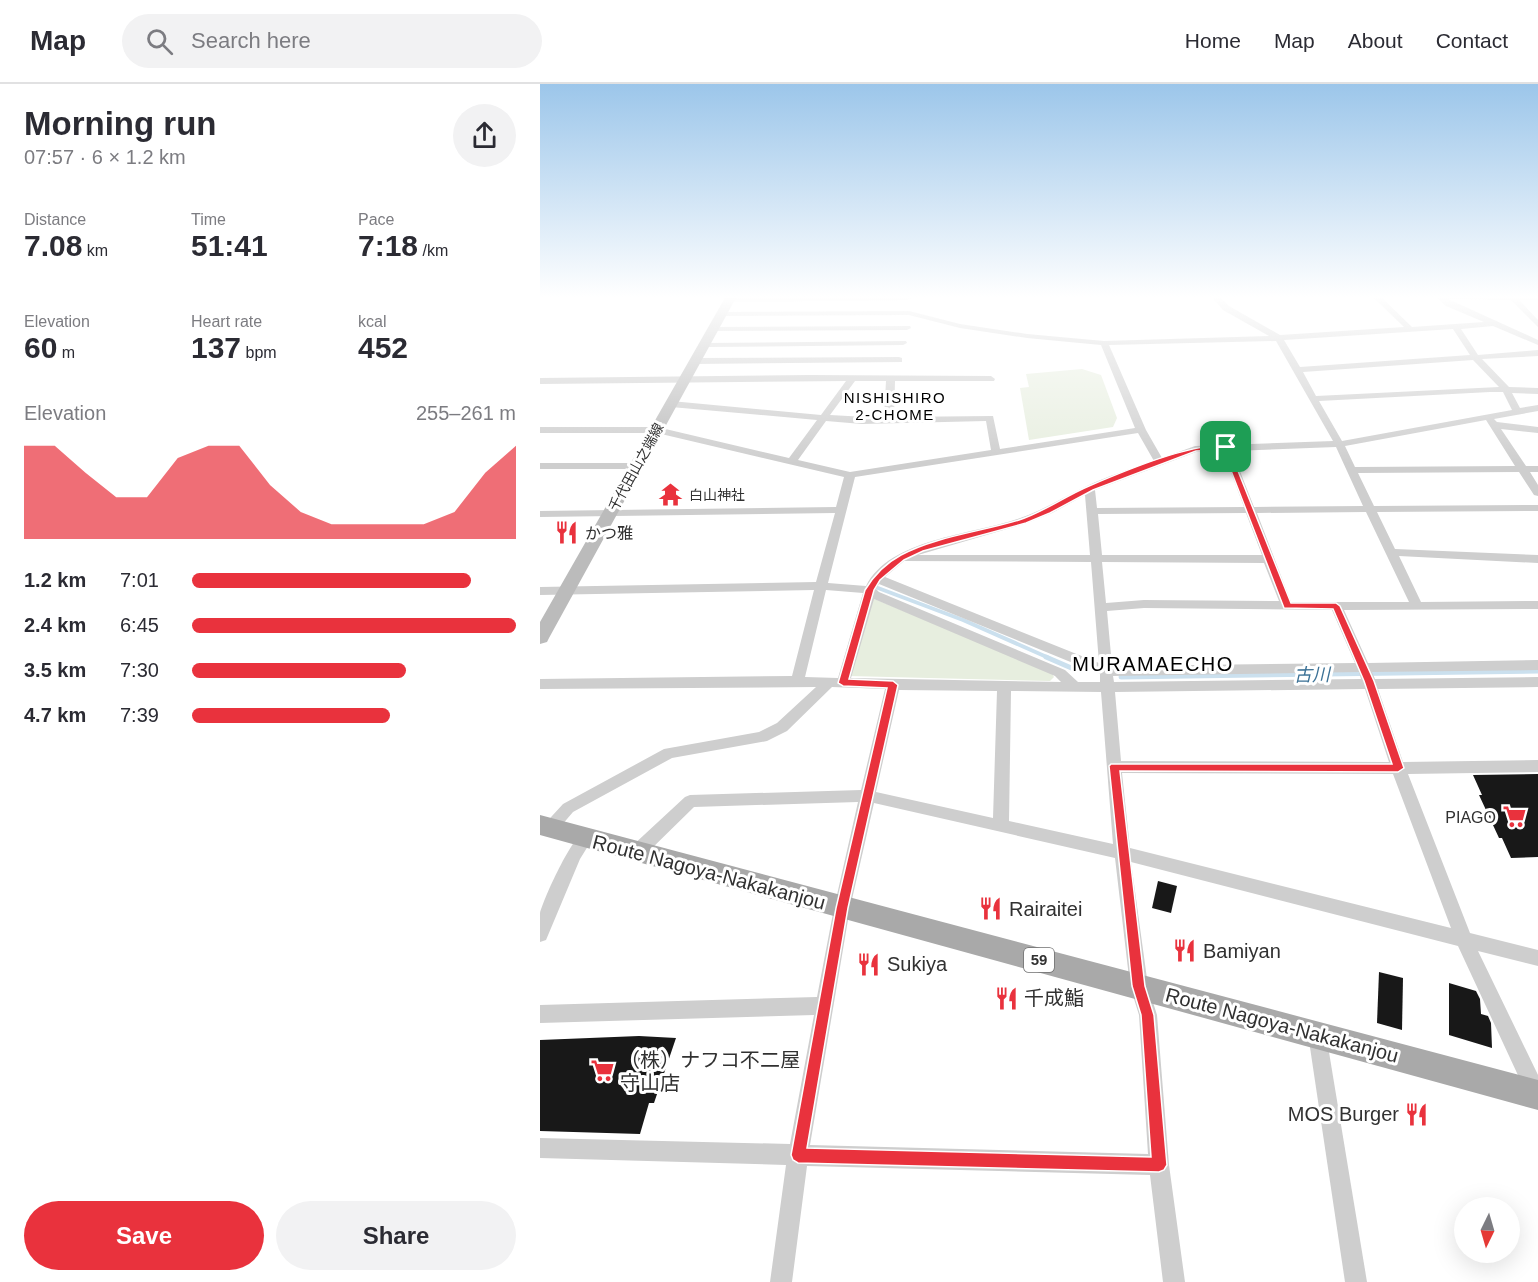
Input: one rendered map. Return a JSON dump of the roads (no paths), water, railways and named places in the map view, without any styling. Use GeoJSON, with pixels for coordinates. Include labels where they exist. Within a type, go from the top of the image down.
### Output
{"type":"FeatureCollection","features":[{"type":"Feature","properties":{"kind":"main road","name":"Route Nagoya-Nakakanjou"},"geometry":{"type":"LineString","coordinates":[[545,827],[1538,1095]]}},
{"type":"Feature","properties":{"kind":"street","name":"千代田山之端線"},"geometry":{"type":"LineString","coordinates":[[540,638],[701,352]]}},
{"type":"Feature","properties":{"kind":"street"},"geometry":{"type":"LineString","coordinates":[[808,378],[819,352]]}},
{"type":"Feature","properties":{"kind":"street"},"geometry":{"type":"LineString","coordinates":[[889,421],[893,378],[901,352]]}},
{"type":"Feature","properties":{"kind":"street"},"geometry":{"type":"LineString","coordinates":[[1108,352],[1142,430],[1160,462]]}},
{"type":"Feature","properties":{"kind":"street"},"geometry":{"type":"LineString","coordinates":[[1287,352],[1339,444],[1417,606]]}},
{"type":"Feature","properties":{"kind":"street"},"geometry":{"type":"LineString","coordinates":[[1472,352],[1506,389],[1517,411]]}},
{"type":"Feature","properties":{"kind":"street"},"geometry":{"type":"LineString","coordinates":[[1297,370],[1538,353]]}},
{"type":"Feature","properties":{"kind":"street"},"geometry":{"type":"LineString","coordinates":[[695,361],[899,360]]}},
{"type":"Feature","properties":{"kind":"street"},"geometry":{"type":"LineString","coordinates":[[540,381],[808,378],[991,379]]}},
{"type":"Feature","properties":{"kind":"street"},"geometry":{"type":"LineString","coordinates":[[791,462],[853,378]]}},
{"type":"Feature","properties":{"kind":"street"},"geometry":{"type":"LineString","coordinates":[[1313,399],[1506,389],[1538,391]]}},
{"type":"Feature","properties":{"kind":"street"},"geometry":{"type":"LineString","coordinates":[[671,404],[889,421],[990,418],[996,453]]}},
{"type":"Feature","properties":{"kind":"street"},"geometry":{"type":"LineString","coordinates":[[545,827],[568,808],[669,753],[762,738],[782,727],[836,682],[873,584],[901,558],[920,549],[1023,521],[1048,511],[1090,488],[1195,449],[1339,444],[1493,419],[1517,411],[1538,408]]}},
{"type":"Feature","properties":{"kind":"street"},"geometry":{"type":"LineString","coordinates":[[1493,419],[1538,423]]}},
{"type":"Feature","properties":{"kind":"street"},"geometry":{"type":"LineString","coordinates":[[1493,419],[1538,430]]}},
{"type":"Feature","properties":{"kind":"street"},"geometry":{"type":"LineString","coordinates":[[1493,419],[1538,493]]}},
{"type":"Feature","properties":{"kind":"street"},"geometry":{"type":"LineString","coordinates":[[540,430],[657,430],[850,475],[1142,430]]}},
{"type":"Feature","properties":{"kind":"street"},"geometry":{"type":"LineString","coordinates":[[1226,447],[1287,606]]}},
{"type":"Feature","properties":{"kind":"street"},"geometry":{"type":"LineString","coordinates":[[540,466],[636,466]]}},
{"type":"Feature","properties":{"kind":"street"},"geometry":{"type":"LineString","coordinates":[[1351,470],[1538,469]]}},
{"type":"Feature","properties":{"kind":"street"},"geometry":{"type":"LineString","coordinates":[[797,681],[850,475]]}},
{"type":"Feature","properties":{"kind":"street"},"geometry":{"type":"LineString","coordinates":[[1090,488],[1122,853],[1138,986],[1148,1015],[1159,1165],[1174,1282]]}},
{"type":"Feature","properties":{"kind":"street"},"geometry":{"type":"LineString","coordinates":[[1093,511],[1538,508]]}},
{"type":"Feature","properties":{"kind":"street"},"geometry":{"type":"LineString","coordinates":[[540,514],[840,510]]}},
{"type":"Feature","properties":{"kind":"street"},"geometry":{"type":"LineString","coordinates":[[1391,552],[1538,559]]}},
{"type":"Feature","properties":{"kind":"street"},"geometry":{"type":"LineString","coordinates":[[901,558],[1269,559]]}},
{"type":"Feature","properties":{"kind":"street"},"geometry":{"type":"LineString","coordinates":[[873,584],[875,595],[1060,673],[1073,685]]}},
{"type":"Feature","properties":{"kind":"street"},"geometry":{"type":"LineString","coordinates":[[540,591],[873,584],[1107,679]]}},
{"type":"Feature","properties":{"kind":"street"},"geometry":{"type":"LineString","coordinates":[[1100,607],[1144,604],[1538,605]]}},
{"type":"Feature","properties":{"kind":"street"},"geometry":{"type":"LineString","coordinates":[[1336,606],[1367,676],[1398,768],[1464,939],[1538,1095]]}},
{"type":"Feature","properties":{"kind":"street"},"geometry":{"type":"LineString","coordinates":[[1367,676],[1538,665]]}},
{"type":"Feature","properties":{"kind":"street"},"geometry":{"type":"LineString","coordinates":[[540,684],[797,681],[1004,686],[1073,685],[1107,679],[1367,676],[1538,682]]}},
{"type":"Feature","properties":{"kind":"street"},"geometry":{"type":"LineString","coordinates":[[781,1282],[798,1155],[842,908],[893,685]]}},
{"type":"Feature","properties":{"kind":"street"},"geometry":{"type":"LineString","coordinates":[[1001,825],[1004,686]]}},
{"type":"Feature","properties":{"kind":"street"},"geometry":{"type":"LineString","coordinates":[[1114,766],[1398,768],[1538,765]]}},
{"type":"Feature","properties":{"kind":"street"},"geometry":{"type":"LineString","coordinates":[[637,852],[690,801],[869,796],[1122,853],[1538,957]]}},
{"type":"Feature","properties":{"kind":"street"},"geometry":{"type":"LineString","coordinates":[[540,934],[573,856],[585,838]]}},
{"type":"Feature","properties":{"kind":"street"},"geometry":{"type":"LineString","coordinates":[[540,1014],[825,1006]]}},
{"type":"Feature","properties":{"kind":"street"},"geometry":{"type":"LineString","coordinates":[[1317,1034],[1356,1282]]}},
{"type":"Feature","properties":{"kind":"street"},"geometry":{"type":"LineString","coordinates":[[540,1148],[1159,1165]]}},
{"type":"Feature","properties":{"kind":"waterway","name":"古川"},"geometry":{"type":"LineString","coordinates":[[878,588],[963,620],[1049,658]]}},
{"type":"Feature","properties":{"kind":"waterway","name":"古川"},"geometry":{"type":"LineString","coordinates":[[1046,657],[1076,670]]}},
{"type":"Feature","properties":{"kind":"waterway","name":"古川"},"geometry":{"type":"LineString","coordinates":[[1121,677],[1538,671]]}},
{"type":"Feature","properties":{"kind":"place","name":"白山神社"},"geometry":{"type":"Point","coordinates":[671,495]}},
{"type":"Feature","properties":{"kind":"place","name":"かつ雅"},"geometry":{"type":"Point","coordinates":[567,533]}},
{"type":"Feature","properties":{"kind":"place","name":"PIAGO"},"geometry":{"type":"Point","coordinates":[1514,817]}},
{"type":"Feature","properties":{"kind":"place","name":"Rairaitei"},"geometry":{"type":"Point","coordinates":[991,909]}},
{"type":"Feature","properties":{"kind":"place","name":"Bamiyan"},"geometry":{"type":"Point","coordinates":[1185,951]}},
{"type":"Feature","properties":{"kind":"place","name":"Sukiya"},"geometry":{"type":"Point","coordinates":[869,964]}},
{"type":"Feature","properties":{"kind":"place","name":"千成鮨"},"geometry":{"type":"Point","coordinates":[1006,998]}},
{"type":"Feature","properties":{"kind":"place","name":"（株）ナフコ不二屋 守山店"},"geometry":{"type":"Point","coordinates":[602,1071]}},
{"type":"Feature","properties":{"kind":"place","name":"MOS Burger"},"geometry":{"type":"Point","coordinates":[1417,1114]}},
{"type":"Feature","properties":{"kind":"district","name":"NISHISHIRO 2-CHOME"},"geometry":{"type":"Point","coordinates":[895,406]}},
{"type":"Feature","properties":{"kind":"district","name":"MURAMAECHO"},"geometry":{"type":"Point","coordinates":[1153,664]}}]}
